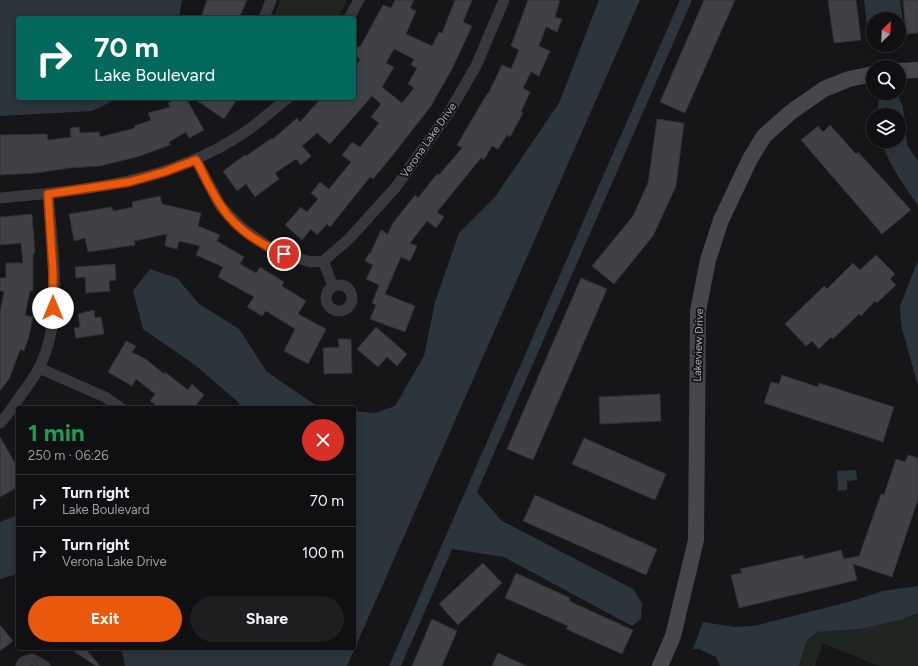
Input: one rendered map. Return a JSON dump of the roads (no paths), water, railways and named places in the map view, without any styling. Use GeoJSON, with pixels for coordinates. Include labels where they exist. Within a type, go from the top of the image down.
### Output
{"type":"FeatureCollection","features":[{"type":"Feature","properties":{"kind":"street"},"geometry":{"type":"LineString","coordinates":[[265,16],[272,0]]}},
{"type":"Feature","properties":{"kind":"street"},"geometry":{"type":"LineString","coordinates":[[350,16],[360,0]]}},
{"type":"Feature","properties":{"kind":"street","name":"Verona Lake Drive"},"geometry":{"type":"LineString","coordinates":[[323,261],[348,240],[395,188],[450,111],[477,64],[504,0]]}},
{"type":"Feature","properties":{"kind":"street"},"geometry":{"type":"LineString","coordinates":[[906,71],[918,70]]}},
{"type":"Feature","properties":{"kind":"street","name":"Lakeview Drive"},"geometry":{"type":"LineString","coordinates":[[660,666],[673,636],[696,540],[698,311],[708,260],[721,220],[750,159],[764,136],[791,112],[824,89],[849,79],[866,75]]}},
{"type":"Feature","properties":{"kind":"street"},"geometry":{"type":"LineString","coordinates":[[0,198],[48,194],[129,182],[164,172],[196,160],[245,132],[285,100]]}},
{"type":"Feature","properties":{"kind":"street"},"geometry":{"type":"LineString","coordinates":[[196,160],[222,207],[242,228],[270,248],[284,254],[311,262],[323,261],[333,286]]}},
{"type":"Feature","properties":{"kind":"street"},"geometry":{"type":"LineString","coordinates":[[0,423],[39,368],[48,344],[53,320],[53,272],[48,194]]}},
{"type":"Feature","properties":{"kind":"street"},"geometry":{"type":"LineString","coordinates":[[39,368],[105,397],[118,406]]}},
{"type":"Feature","properties":{"kind":"street"},"geometry":{"type":"LineString","coordinates":[[21,666],[23,662],[32,659],[45,666]]}},
{"type":"Feature","properties":{"kind":"waterway"},"geometry":{"type":"LineString","coordinates":[[395,666],[686,0]]}}]}
